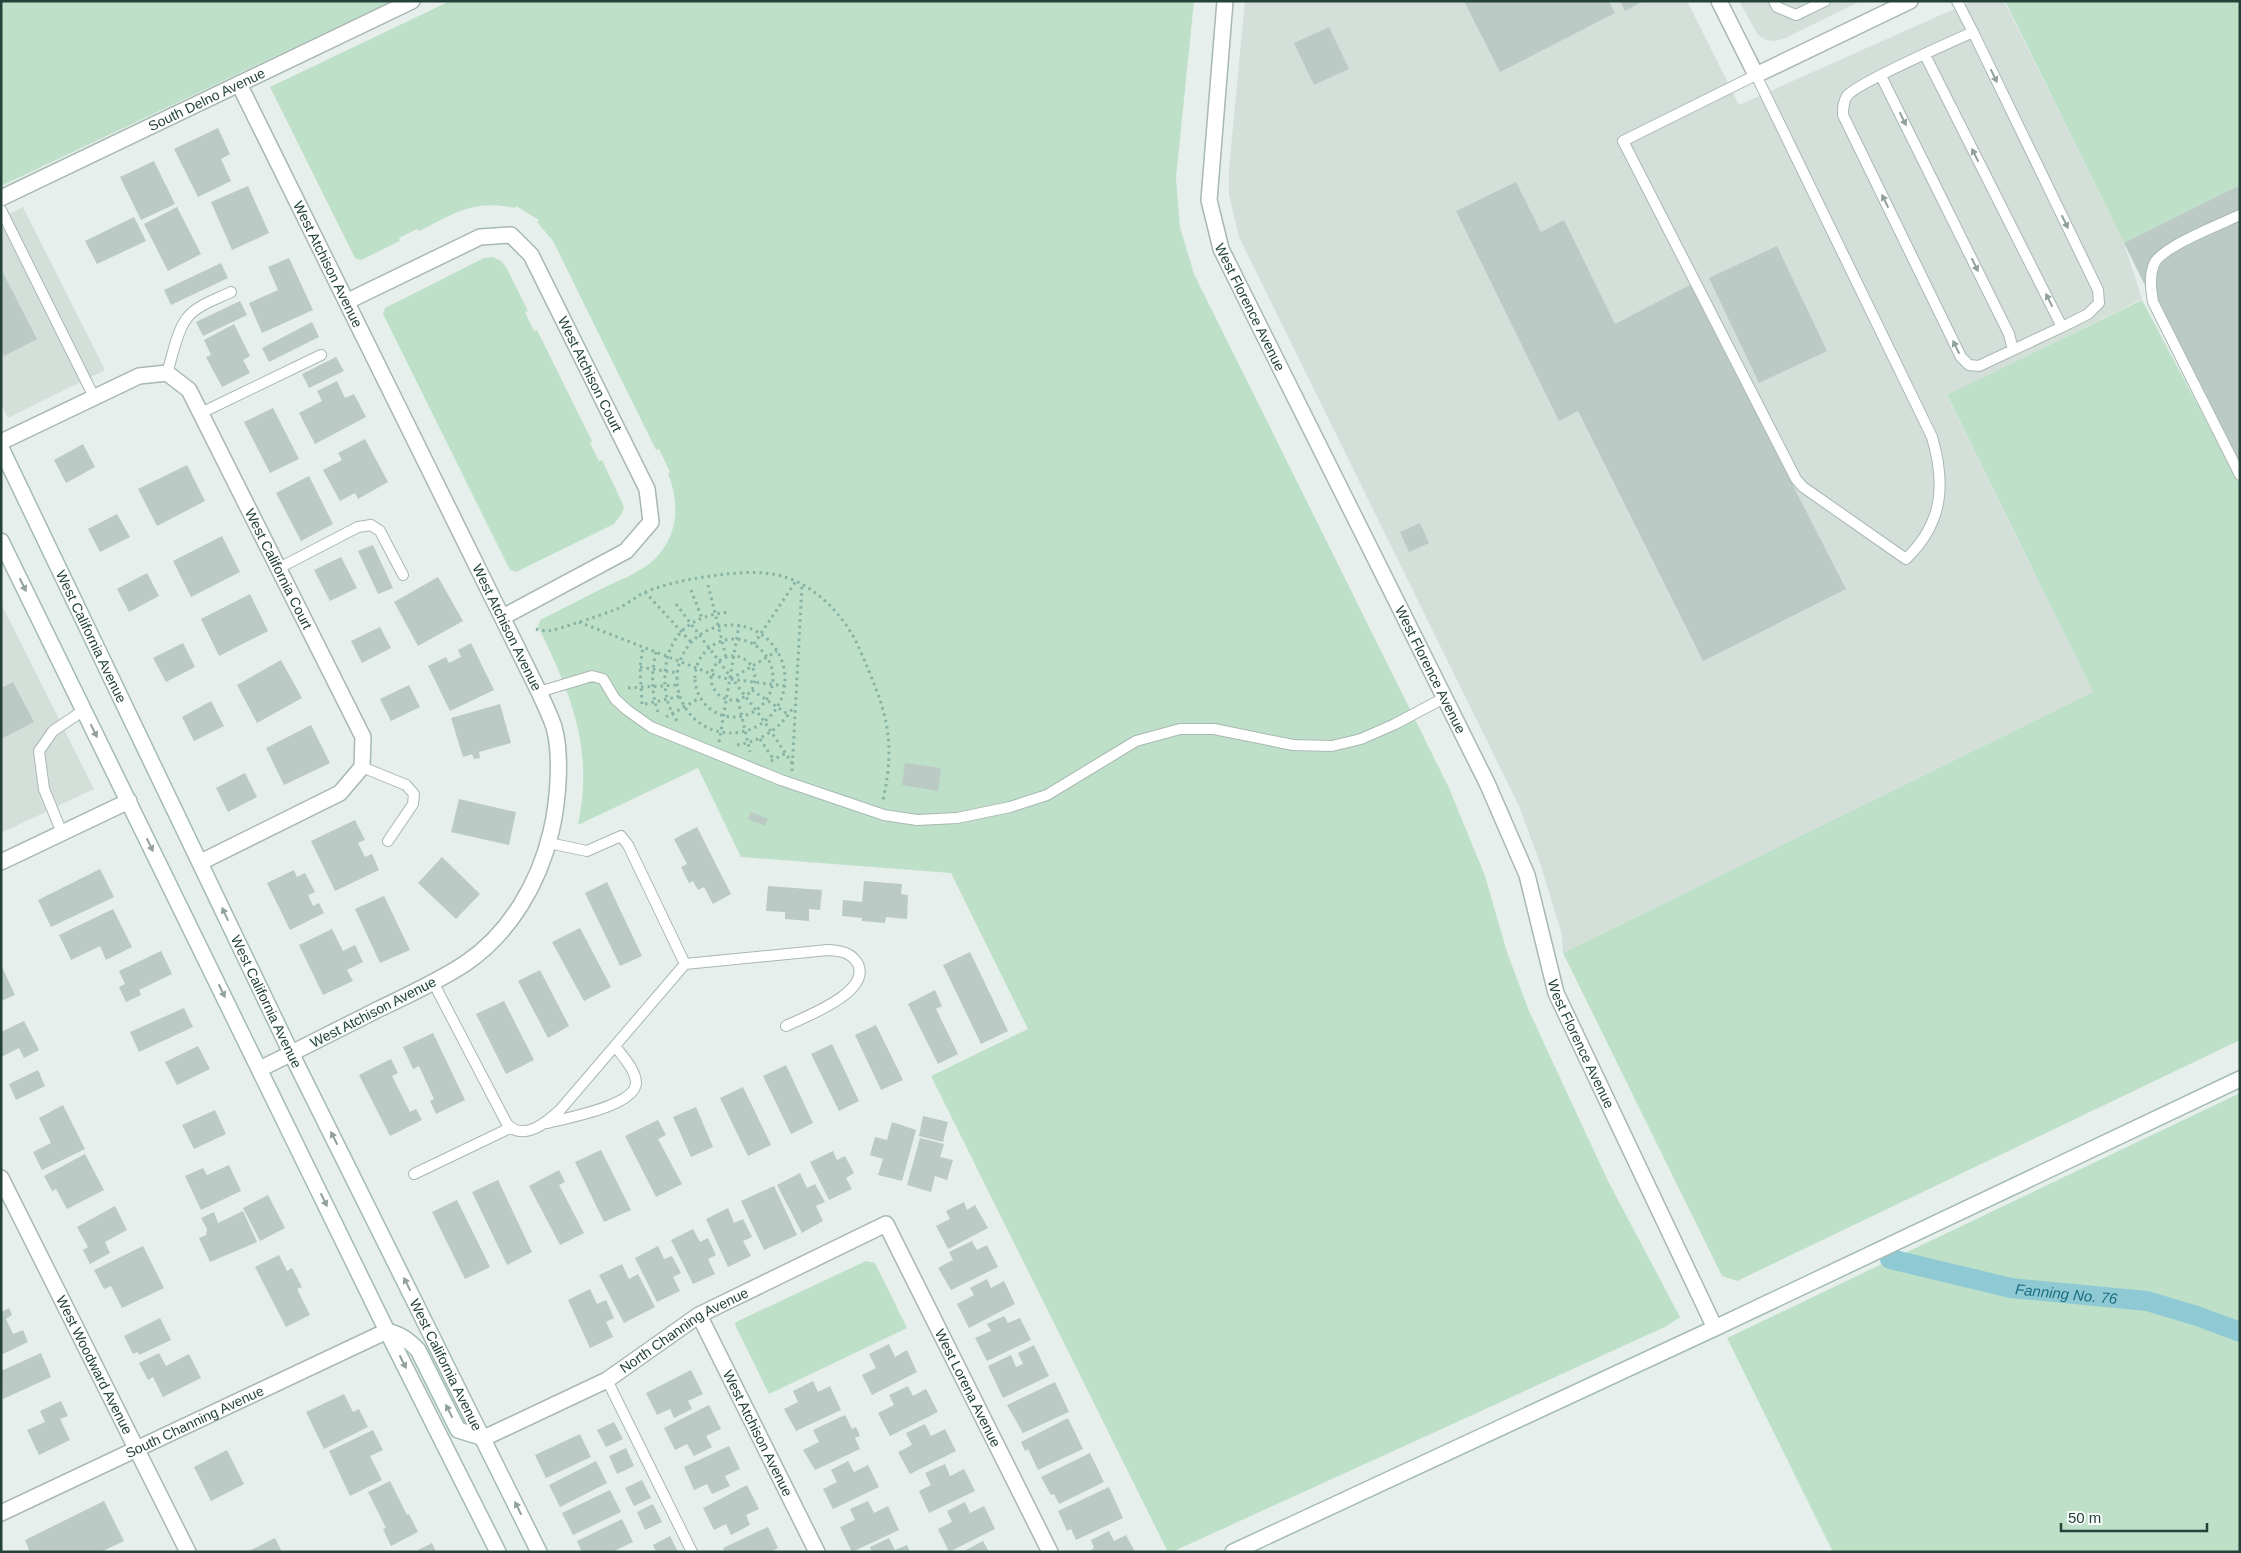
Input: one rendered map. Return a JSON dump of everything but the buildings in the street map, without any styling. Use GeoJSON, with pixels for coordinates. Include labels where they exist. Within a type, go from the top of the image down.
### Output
{"type":"FeatureCollection","features":[{"type":"Feature","properties":{"kind":"street","name":"South Delno Avenue"},"geometry":{"type":"LineString","coordinates":[[1,198],[412,1]]}},
{"type":"Feature","properties":{"kind":"street","name":"West Florence Avenue"},"geometry":{"type":"LineString","coordinates":[[1225,1],[1209,200],[1221,249],[1487,783],[1527,876],[1556,993],[1715,1328]]}},
{"type":"Feature","properties":{"kind":"street"},"geometry":{"type":"LineString","coordinates":[[1719,1],[1756,75],[1902,3]]}},
{"type":"Feature","properties":{"kind":"street","name":"West Atchison Avenue"},"geometry":{"type":"LineString","coordinates":[[239,84],[348,301],[539,692],[554,727],[559,778],[556,814],[538,875],[517,911],[494,938],[467,962],[433,982],[260,1069]]}},
{"type":"Feature","properties":{"kind":"street","name":"West Atchison Court"},"geometry":{"type":"LineString","coordinates":[[348,301],[480,237],[511,235],[531,255],[643,480],[647,489],[651,522],[626,552],[503,617]]}},
{"type":"Feature","properties":{"kind":"street"},"geometry":{"type":"LineString","coordinates":[[1,442],[139,376],[167,373]]}},
{"type":"Feature","properties":{"kind":"street","name":"West California Court"},"geometry":{"type":"LineString","coordinates":[[167,373],[189,390],[279,568],[362,737],[362,767]]}},
{"type":"Feature","properties":{"kind":"street","name":"West California Avenue"},"geometry":{"type":"LineString","coordinates":[[1,448],[292,1053],[539,1552]]}},
{"type":"Feature","properties":{"kind":"street"},"geometry":{"type":"LineString","coordinates":[[1,541],[387,1331],[498,1552]]}},
{"type":"Feature","properties":{"kind":"street"},"geometry":{"type":"LineString","coordinates":[[201,862],[340,793],[362,767]]}},
{"type":"Feature","properties":{"kind":"street"},"geometry":{"type":"LineString","coordinates":[[1,862],[129,801]]}},
{"type":"Feature","properties":{"kind":"street"},"geometry":{"type":"LineString","coordinates":[[1233,1552],[1715,1328],[2240,1079]]}},
{"type":"Feature","properties":{"kind":"street","name":"West Woodward Avenue"},"geometry":{"type":"LineString","coordinates":[[1,1178],[188,1552]]}},
{"type":"Feature","properties":{"kind":"street","name":"North Channing Avenue"},"geometry":{"type":"LineString","coordinates":[[484,1438],[607,1380],[699,1316],[886,1224]]}},
{"type":"Feature","properties":{"kind":"street","name":"West Lorena Avenue"},"geometry":{"type":"LineString","coordinates":[[886,1224],[1050,1552]]}},
{"type":"Feature","properties":{"kind":"street","name":"West Atchison Avenue"},"geometry":{"type":"LineString","coordinates":[[699,1316],[817,1552]]}},
{"type":"Feature","properties":{"kind":"street"},"geometry":{"type":"LineString","coordinates":[[387,1331],[408,1340],[418,1350],[458,1430],[484,1438]]}},
{"type":"Feature","properties":{"kind":"street","name":"South Channing Avenue"},"geometry":{"type":"LineString","coordinates":[[1,1513],[387,1331]]}},
{"type":"Feature","properties":{"kind":"lane"},"geometry":{"type":"LineString","coordinates":[[1774,1],[1776,7],[1796,15],[1824,2]]}},
{"type":"Feature","properties":{"kind":"lane"},"geometry":{"type":"LineString","coordinates":[[1957,1],[1973,32],[2098,290],[2099,303],[2088,314],[1979,366],[1970,365],[1961,357],[1843,115],[1843,105],[1848,94],[1973,32]]}},
{"type":"Feature","properties":{"kind":"lane"},"geometry":{"type":"LineString","coordinates":[[1925,55],[2062,327]]}},
{"type":"Feature","properties":{"kind":"lane"},"geometry":{"type":"LineString","coordinates":[[1756,75],[1932,437],[1939,469],[1940,499],[1934,523],[1926,538],[1906,559],[1803,487],[1796,479],[1623,141],[1756,75]]}},
{"type":"Feature","properties":{"kind":"lane"},"geometry":{"type":"LineString","coordinates":[[1881,76],[2009,334],[2013,350]]}},
{"type":"Feature","properties":{"kind":"lane"},"geometry":{"type":"LineString","coordinates":[[1,210],[94,397]]}},
{"type":"Feature","properties":{"kind":"lane"},"geometry":{"type":"LineString","coordinates":[[2240,215],[2165,250],[2154,263],[2150,281],[2153,302],[2240,475]]}},
{"type":"Feature","properties":{"kind":"lane"},"geometry":{"type":"LineString","coordinates":[[167,373],[182,326],[187,317],[199,308],[231,292]]}},
{"type":"Feature","properties":{"kind":"lane"},"geometry":{"type":"LineString","coordinates":[[201,414],[321,355]]}},
{"type":"Feature","properties":{"kind":"lane"},"geometry":{"type":"LineString","coordinates":[[279,568],[358,527],[371,525],[380,531],[403,575]]}},
{"type":"Feature","properties":{"kind":"lane"},"geometry":{"type":"LineString","coordinates":[[539,692],[592,676],[603,679],[615,699],[651,726],[791,784],[880,814],[917,820],[956,818],[1010,807],[1048,795],[1136,741],[1180,729],[1214,729],[1293,745],[1332,746],[1361,740],[1444,698]]}},
{"type":"Feature","properties":{"kind":"lane"},"geometry":{"type":"LineString","coordinates":[[62,833],[44,788],[39,751],[53,731],[84,710]]}},
{"type":"Feature","properties":{"kind":"lane"},"geometry":{"type":"LineString","coordinates":[[362,767],[406,785],[414,794],[414,804],[388,841]]}},
{"type":"Feature","properties":{"kind":"lane"},"geometry":{"type":"LineString","coordinates":[[549,843],[587,851],[621,836],[628,845],[685,964]]}},
{"type":"Feature","properties":{"kind":"lane"},"geometry":{"type":"LineString","coordinates":[[546,1123],[685,964],[828,950],[843,951],[854,958],[859,968],[857,982],[840,1000],[786,1026]]}},
{"type":"Feature","properties":{"kind":"lane"},"geometry":{"type":"LineString","coordinates":[[433,982],[510,1128]]}},
{"type":"Feature","properties":{"kind":"lane"},"geometry":{"type":"LineString","coordinates":[[414,1174],[510,1128],[523,1132],[546,1123],[624,1100],[632,1093],[636,1084],[635,1075],[615,1046]]}},
{"type":"Feature","properties":{"kind":"lane"},"geometry":{"type":"LineString","coordinates":[[607,1380],[692,1552]]}},
{"type":"Feature","properties":{"kind":"path"},"geometry":{"type":"LineString","coordinates":[[536,629],[548,631],[578,622],[618,608],[645,592],[689,580],[744,573],[772,574],[796,581],[828,604],[852,632],[886,717],[890,740],[889,766],[880,814]]}},
{"type":"Feature","properties":{"kind":"path"},"geometry":{"type":"LineString","coordinates":[[754,644],[796,581]]}},
{"type":"Feature","properties":{"kind":"path"},"geometry":{"type":"LineString","coordinates":[[708,585],[726,657]]}},
{"type":"Feature","properties":{"kind":"path"},"geometry":{"type":"LineString","coordinates":[[791,784],[802,585]]}},
{"type":"Feature","properties":{"kind":"path"},"geometry":{"type":"LineString","coordinates":[[691,590],[702,618]]}},
{"type":"Feature","properties":{"kind":"path"},"geometry":{"type":"LineString","coordinates":[[645,592],[691,642]]}},
{"type":"Feature","properties":{"kind":"path"},"geometry":{"type":"LineString","coordinates":[[676,604],[764,721],[792,764]]}},
{"type":"Feature","properties":{"kind":"path"},"geometry":{"type":"LineString","coordinates":[[677,722],[667,700],[665,685],[667,656],[672,643],[681,631],[702,618],[729,612]]}},
{"type":"Feature","properties":{"kind":"path"},"geometry":{"type":"LineString","coordinates":[[578,622],[731,679],[785,686]]}},
{"type":"Feature","properties":{"kind":"path"},"geometry":{"type":"LineString","coordinates":[[719,626],[739,626],[760,633],[777,651],[785,674],[785,686],[777,706],[764,721],[745,730],[721,731],[700,723],[686,707],[678,685],[680,661],[691,642],[700,635],[719,626]]}},
{"type":"Feature","properties":{"kind":"path"},"geometry":{"type":"LineString","coordinates":[[724,746],[718,746],[739,626]]}},
{"type":"Feature","properties":{"kind":"path"},"geometry":{"type":"LineString","coordinates":[[737,638],[754,644],[768,657],[773,669],[774,682],[767,700],[756,711],[742,717],[723,716],[715,713],[700,698],[695,680],[696,667],[702,656],[709,648],[722,640],[737,638]]}},
{"type":"Feature","properties":{"kind":"path"},"geometry":{"type":"LineString","coordinates":[[642,705],[640,667],[643,647]]}},
{"type":"Feature","properties":{"kind":"path"},"geometry":{"type":"LineString","coordinates":[[731,679],[777,651]]}},
{"type":"Feature","properties":{"kind":"path"},"geometry":{"type":"LineString","coordinates":[[656,652],[652,669],[652,687],[654,702],[661,720],[700,698]]}},
{"type":"Feature","properties":{"kind":"path"},"geometry":{"type":"LineString","coordinates":[[726,657],[741,657],[752,666],[755,682],[752,690],[745,697],[738,700],[727,699],[717,693],[713,687],[712,673],[719,662],[726,657]]}},
{"type":"Feature","properties":{"kind":"path"},"geometry":{"type":"LineString","coordinates":[[640,667],[678,673]]}},
{"type":"Feature","properties":{"kind":"path"},"geometry":{"type":"LineString","coordinates":[[628,688],[678,685]]}},
{"type":"Feature","properties":{"kind":"path"},"geometry":{"type":"LineString","coordinates":[[752,690],[789,714]]}},
{"type":"Feature","properties":{"kind":"path"},"geometry":{"type":"LineString","coordinates":[[625,708],[681,696]]}},
{"type":"Feature","properties":{"kind":"path"},"geometry":{"type":"LineString","coordinates":[[738,700],[755,770]]}},
{"type":"Feature","properties":{"kind":"path"},"geometry":{"type":"LineString","coordinates":[[729,746],[760,739],[771,732],[789,714],[794,706]]}},
{"type":"Feature","properties":{"kind":"path"},"geometry":{"type":"LineString","coordinates":[[760,739],[774,760]]}},
{"type":"Feature","properties":{"kind":"shaded area"},"geometry":{"type":"Polygon","coordinates":[[[1245,1],[1687,1],[1739,105],[1972,1],[2004,1],[2124,243],[2142,299],[1947,396],[2093,692],[1563,953],[1562,935],[1541,866],[1519,806],[1239,237],[1229,195],[1229,169],[1245,1]]]}},
{"type":"Feature","properties":{"kind":"shaded area"},"geometry":{"type":"Polygon","coordinates":[[[1739,1],[1861,1],[1775,41],[1766,40],[1758,35],[1739,1]]]}},
{"type":"Feature","properties":{"kind":"shaded area"},"geometry":{"type":"Polygon","coordinates":[[[23,207],[105,370],[8,418],[1,404],[1,218],[23,207]]]}},
{"type":"Feature","properties":{"kind":"shaded area"},"geometry":{"type":"Polygon","coordinates":[[[1,603],[94,789],[1,833],[1,603]]]}},
{"type":"Feature","properties":{"kind":"green space"},"geometry":{"type":"Polygon","coordinates":[[[1,1],[392,1],[1,186],[1,1]]]}},
{"type":"Feature","properties":{"kind":"green space"},"geometry":{"type":"Polygon","coordinates":[[[450,1],[1194,1],[1176,178],[1180,227],[1194,274],[1449,788],[1485,876],[1507,952],[1529,1011],[1608,1181],[1680,1317],[1667,1326],[1172,1552],[1168,1552],[931,1076],[1028,1029],[951,873],[741,857],[698,768],[578,825],[583,771],[581,746],[569,699],[538,626],[540,620],[633,574],[659,555],[671,534],[674,522],[675,498],[668,474],[670,472],[659,449],[656,450],[553,241],[537,222],[539,220],[516,206],[515,208],[487,205],[465,209],[419,231],[417,229],[399,238],[400,241],[361,260],[355,258],[270,87],[450,1]]]}},
{"type":"Feature","properties":{"kind":"green space"},"geometry":{"type":"Polygon","coordinates":[[[2005,1],[2240,1],[2240,185],[2124,243],[2005,1]]]}},
{"type":"Feature","properties":{"kind":"green space"},"geometry":{"type":"Polygon","coordinates":[[[493,257],[501,261],[506,267],[528,311],[525,312],[534,331],[537,330],[592,441],[590,443],[599,461],[602,460],[624,507],[614,524],[516,572],[510,570],[383,314],[385,308],[484,258],[493,257]]]}},
{"type":"Feature","properties":{"kind":"green space"},"geometry":{"type":"Polygon","coordinates":[[[2142,300],[2240,485],[2240,1040],[1737,1281],[1722,1276],[1563,953],[2093,692],[1947,395],[2142,300]]]}},
{"type":"Feature","properties":{"kind":"green space"},"geometry":{"type":"Polygon","coordinates":[[[2240,1093],[2240,1552],[1833,1552],[1727,1338],[2240,1093]]]}},
{"type":"Feature","properties":{"kind":"green space"},"geometry":{"type":"Polygon","coordinates":[[[866,1261],[875,1263],[907,1328],[769,1394],[735,1325],[736,1322],[866,1261]]]}},
{"type":"Feature","properties":{"kind":"waterway","name":"Fanning No. 76"},"geometry":{"type":"LineString","coordinates":[[1890,1259],[2011,1288],[2147,1301],[2197,1316],[2240,1332]]}}]}
